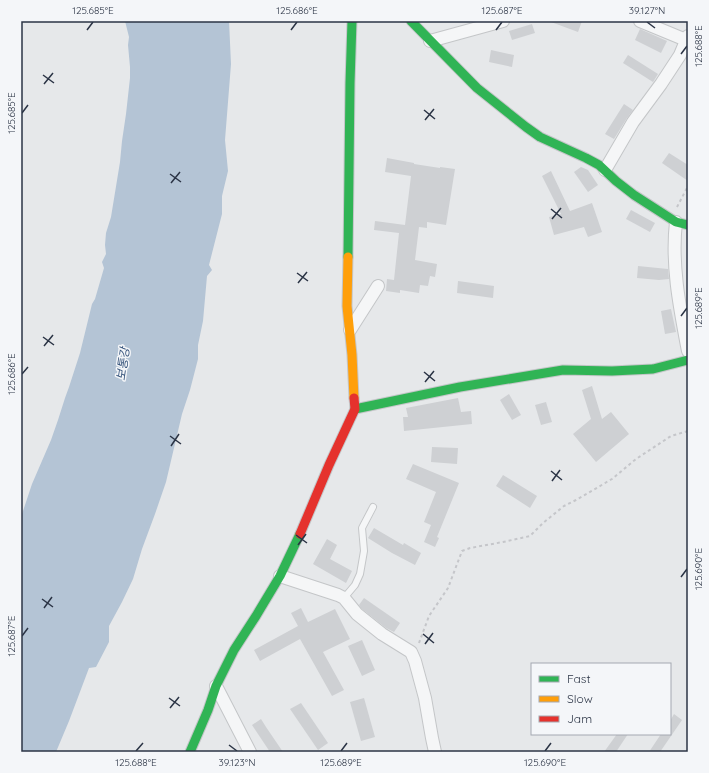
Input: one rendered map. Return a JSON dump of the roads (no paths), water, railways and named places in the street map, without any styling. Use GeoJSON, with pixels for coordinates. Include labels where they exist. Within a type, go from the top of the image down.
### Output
{"type":"FeatureCollection","features":[{"type":"Feature","properties":{"kind":"main road"},"geometry":{"type":"LineString","coordinates":[[190,752],[208,710],[216,686],[234,650],[280,576],[355,409],[347,306],[352,21]]}},
{"type":"Feature","properties":{"kind":"main road"},"geometry":{"type":"LineString","coordinates":[[411,21],[477,88],[526,127],[540,137],[599,165],[634,195],[678,222]]}},
{"type":"Feature","properties":{"kind":"main road"},"geometry":{"type":"LineString","coordinates":[[355,409],[460,387],[563,370],[612,372],[653,369],[688,360]]}},
{"type":"Feature","properties":{"kind":"street"},"geometry":{"type":"LineString","coordinates":[[430,41],[503,21]]}},
{"type":"Feature","properties":{"kind":"street"},"geometry":{"type":"LineString","coordinates":[[606,170],[633,122],[680,55],[687,38],[640,21]]}},
{"type":"Feature","properties":{"kind":"street"},"geometry":{"type":"LineString","coordinates":[[678,222],[674,239],[678,295],[688,351]]}},
{"type":"Feature","properties":{"kind":"street"},"geometry":{"type":"LineString","coordinates":[[350,330],[378,286]]}},
{"type":"Feature","properties":{"kind":"street"},"geometry":{"type":"LineString","coordinates":[[280,576],[344,598],[357,614],[382,634],[411,652],[415,661],[425,698],[435,752]]}},
{"type":"Feature","properties":{"kind":"street"},"geometry":{"type":"LineString","coordinates":[[216,686],[250,752]]}},
{"type":"Feature","properties":{"kind":"lane"},"geometry":{"type":"LineString","coordinates":[[344,598],[355,585],[360,574],[364,551],[362,528],[373,508]]}},
{"type":"Feature","properties":{"kind":"water","name":"보통강"},"geometry":{"type":"Polygon","coordinates":[[[125,21],[229,21],[231,64],[225,140],[228,171],[222,196],[222,214],[209,265],[212,270],[207,276],[203,321],[198,345],[198,359],[182,414],[166,482],[133,579],[109,626],[109,642],[96,667],[89,668],[56,752],[21,752],[21,517],[32,484],[51,440],[69,387],[80,353],[92,304],[95,299],[104,268],[102,262],[106,254],[106,233],[111,217],[120,162],[130,78],[129,37],[125,21]]]}}]}
